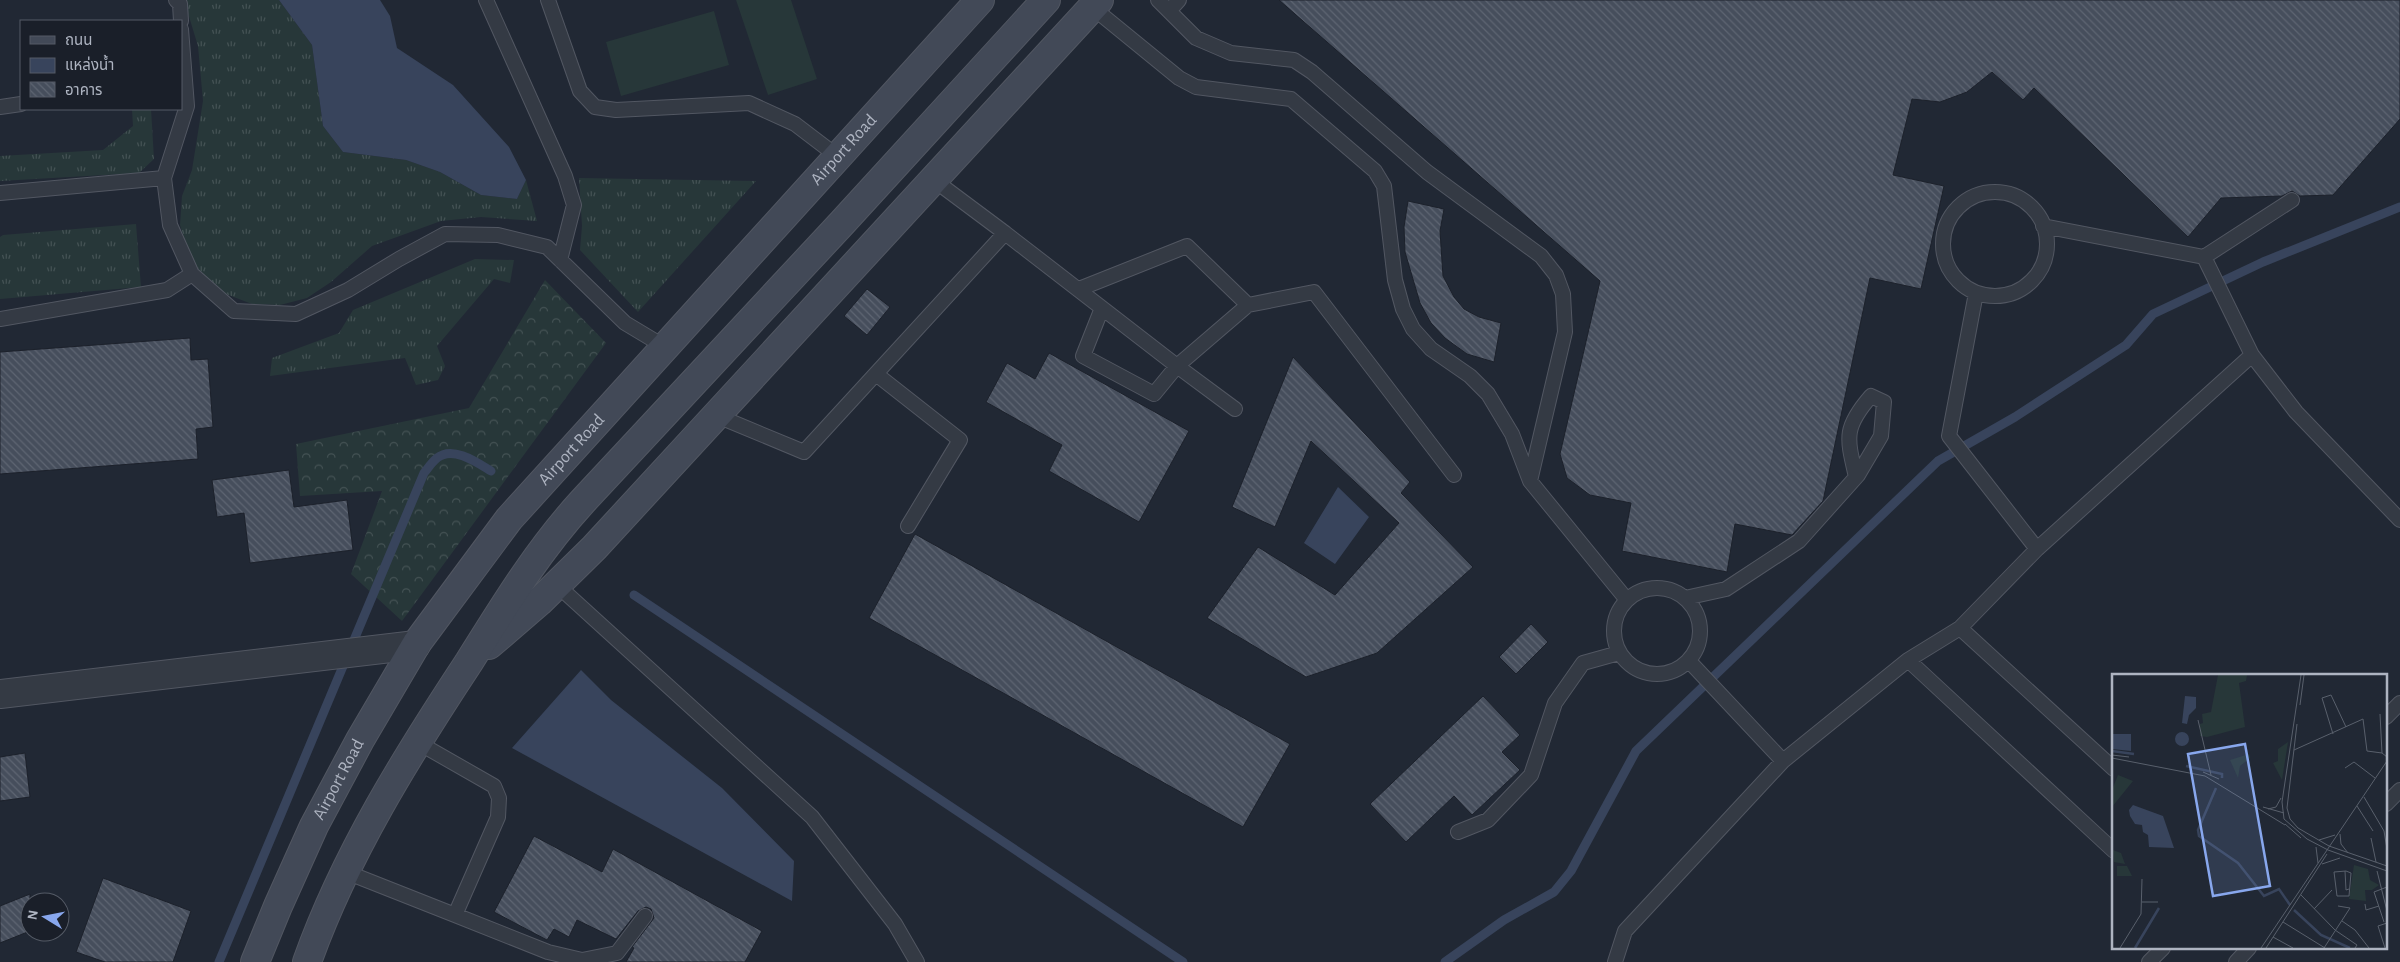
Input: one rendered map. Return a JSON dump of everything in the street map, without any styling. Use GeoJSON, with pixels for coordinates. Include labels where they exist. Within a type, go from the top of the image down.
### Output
{"type":"FeatureCollection","features":[{"type":"Feature","properties":{"kind":"main road","name":"Airport Road"},"geometry":{"type":"LineString","coordinates":[[255,962],[314,826],[416,645],[509,519],[980,0]]}},
{"type":"Feature","properties":{"kind":"main road"},"geometry":{"type":"LineString","coordinates":[[307,962],[346,872],[369,826],[417,742],[543,548],[563,523],[1046,0]]}},
{"type":"Feature","properties":{"kind":"main road"},"geometry":{"type":"LineString","coordinates":[[466,665],[557,585],[1096,4]]}},
{"type":"Feature","properties":{"kind":"street"},"geometry":{"type":"LineString","coordinates":[[0,694],[416,645]]}},
{"type":"Feature","properties":{"kind":"lane"},"geometry":{"type":"LineString","coordinates":[[486,0],[565,176],[574,205],[560,260]]}},
{"type":"Feature","properties":{"kind":"lane"},"geometry":{"type":"LineString","coordinates":[[548,0],[580,91],[595,107],[616,110],[749,103],[795,124],[837,156]]}},
{"type":"Feature","properties":{"kind":"lane"},"geometry":{"type":"LineString","coordinates":[[1158,0],[1196,38],[1231,53],[1294,60],[1312,72],[1427,172],[1541,256],[1556,274],[1563,294],[1565,332],[1530,481]]}},
{"type":"Feature","properties":{"kind":"lane"},"geometry":{"type":"LineString","coordinates":[[1169,11],[1179,0]]}},
{"type":"Feature","properties":{"kind":"lane"},"geometry":{"type":"LineString","coordinates":[[178,2],[181,20]]}},
{"type":"Feature","properties":{"kind":"lane"},"geometry":{"type":"LineString","coordinates":[[1096,4],[1179,78],[1196,87],[1291,99],[1374,171],[1384,186],[1395,280],[1403,309],[1413,329],[1431,350],[1470,376],[1488,394],[1512,434],[1530,481],[1627,600]]}},
{"type":"Feature","properties":{"kind":"lane"},"geometry":{"type":"LineString","coordinates":[[182,42],[187,106],[164,178],[170,225],[192,274],[234,311],[296,314],[348,290],[445,234],[498,235],[547,247],[626,323],[665,347]]}},
{"type":"Feature","properties":{"kind":"lane"},"geometry":{"type":"LineString","coordinates":[[0,107],[20,104]]}},
{"type":"Feature","properties":{"kind":"lane"},"geometry":{"type":"LineString","coordinates":[[0,193],[164,178]]}},
{"type":"Feature","properties":{"kind":"lane"},"geometry":{"type":"LineString","coordinates":[[934,180],[1079,289],[1176,366],[1235,409]]}},
{"type":"Feature","properties":{"kind":"lane"},"geometry":{"type":"LineString","coordinates":[[1989,192],[2008,193],[2029,204],[2044,226],[2046,254],[2042,267],[2032,282],[2016,292],[1999,297],[1976,293],[1960,284],[1949,270],[1943,252],[1947,223],[1957,208],[1972,197],[1989,192]]}},
{"type":"Feature","properties":{"kind":"lane"},"geometry":{"type":"LineString","coordinates":[[2044,226],[2204,257],[2292,200]]}},
{"type":"Feature","properties":{"kind":"lane"},"geometry":{"type":"LineString","coordinates":[[715,415],[804,452],[1005,233]]}},
{"type":"Feature","properties":{"kind":"lane"},"geometry":{"type":"LineString","coordinates":[[1079,289],[1186,246],[1248,306]]}},
{"type":"Feature","properties":{"kind":"lane"},"geometry":{"type":"LineString","coordinates":[[2204,257],[2252,356],[2296,412],[2400,520]]}},
{"type":"Feature","properties":{"kind":"lane"},"geometry":{"type":"LineString","coordinates":[[0,319],[167,290],[192,274]]}},
{"type":"Feature","properties":{"kind":"lane"},"geometry":{"type":"LineString","coordinates":[[1102,308],[1083,356],[1154,394],[1176,366],[1248,306],[1314,292],[1454,476]]}},
{"type":"Feature","properties":{"kind":"lane"},"geometry":{"type":"LineString","coordinates":[[1976,293],[1949,436],[2037,550]]}},
{"type":"Feature","properties":{"kind":"lane"},"geometry":{"type":"LineString","coordinates":[[1615,962],[1625,932],[1783,762],[1908,660],[1960,628],[2037,550],[2252,356]]}},
{"type":"Feature","properties":{"kind":"lane"},"geometry":{"type":"LineString","coordinates":[[876,374],[960,440],[908,526]]}},
{"type":"Feature","properties":{"kind":"lane"},"geometry":{"type":"LineString","coordinates":[[1685,598],[1726,589],[1799,541],[1856,477],[1882,436],[1884,402],[1871,396],[1854,416],[1848,443],[1856,477]]}},
{"type":"Feature","properties":{"kind":"lane"},"geometry":{"type":"LineString","coordinates":[[557,585],[812,817],[895,924],[917,962]]}},
{"type":"Feature","properties":{"kind":"lane"},"geometry":{"type":"LineString","coordinates":[[1654,588],[1669,589],[1685,598],[1698,616],[1700,630],[1698,646],[1689,660],[1677,670],[1663,675],[1648,674],[1633,668],[1619,653],[1615,645],[1613,630],[1616,614],[1627,600],[1639,591],[1654,588]]}},
{"type":"Feature","properties":{"kind":"lane"},"geometry":{"type":"LineString","coordinates":[[1960,628],[2112,767]]}},
{"type":"Feature","properties":{"kind":"lane"},"geometry":{"type":"LineString","coordinates":[[1458,832],[1488,820],[1530,775],[1556,703],[1582,663],[1619,653]]}},
{"type":"Feature","properties":{"kind":"lane"},"geometry":{"type":"LineString","coordinates":[[1689,660],[1783,762]]}},
{"type":"Feature","properties":{"kind":"lane"},"geometry":{"type":"LineString","coordinates":[[1908,660],[2112,849]]}},
{"type":"Feature","properties":{"kind":"lane"},"geometry":{"type":"LineString","coordinates":[[2388,715],[2400,703]]}},
{"type":"Feature","properties":{"kind":"lane"},"geometry":{"type":"LineString","coordinates":[[417,742],[494,786],[500,798],[498,817],[455,915]]}},
{"type":"Feature","properties":{"kind":"lane"},"geometry":{"type":"LineString","coordinates":[[2388,802],[2400,790]]}},
{"type":"Feature","properties":{"kind":"lane"},"geometry":{"type":"LineString","coordinates":[[346,872],[548,952],[582,960],[617,953],[646,916]]}},
{"type":"Feature","properties":{"kind":"lane"},"geometry":{"type":"LineString","coordinates":[[2149,962],[2161,950]]}},
{"type":"Feature","properties":{"kind":"lane"},"geometry":{"type":"LineString","coordinates":[[2236,962],[2247,950]]}},
{"type":"Feature","properties":{"kind":"green space"},"geometry":{"type":"Polygon","coordinates":[[[184,0],[279,0],[312,45],[323,126],[343,152],[406,160],[440,172],[481,195],[517,199],[526,180],[537,221],[481,217],[441,221],[372,246],[331,282],[307,298],[280,305],[252,304],[226,294],[203,276],[188,252],[180,225],[182,196],[192,170],[203,101],[198,46],[184,0]]]}},
{"type":"Feature","properties":{"kind":"green space"},"geometry":{"type":"Polygon","coordinates":[[[736,0],[791,0],[817,79],[768,95],[736,0]]]}},
{"type":"Feature","properties":{"kind":"green space"},"geometry":{"type":"Polygon","coordinates":[[[714,11],[729,65],[621,96],[606,42],[714,11]]]}},
{"type":"Feature","properties":{"kind":"green space"},"geometry":{"type":"Polygon","coordinates":[[[132,110],[151,110],[154,159],[139,173],[0,181],[0,156],[103,150],[133,126],[132,110]]]}},
{"type":"Feature","properties":{"kind":"green space"},"geometry":{"type":"Polygon","coordinates":[[[579,178],[756,181],[638,312],[580,250],[582,226],[579,178]]]}},
{"type":"Feature","properties":{"kind":"green space"},"geometry":{"type":"Polygon","coordinates":[[[136,224],[141,287],[0,299],[0,237],[3,235],[136,224]]]}},
{"type":"Feature","properties":{"kind":"green space"},"geometry":{"type":"Polygon","coordinates":[[[475,259],[514,260],[510,283],[494,279],[437,346],[445,366],[438,380],[416,385],[405,358],[270,376],[272,358],[339,333],[353,310],[475,259]]]}},
{"type":"Feature","properties":{"kind":"green space"},"geometry":{"type":"Polygon","coordinates":[[[545,280],[606,343],[402,621],[351,574],[382,491],[300,496],[296,444],[469,408],[545,280]]]}},
{"type":"Feature","properties":{"kind":"water"},"geometry":{"type":"Polygon","coordinates":[[[279,0],[380,0],[390,16],[397,48],[453,85],[509,147],[526,180],[517,199],[481,195],[440,172],[406,160],[343,152],[323,126],[312,45],[279,0]]]}},
{"type":"Feature","properties":{"kind":"water"},"geometry":{"type":"Polygon","coordinates":[[[1338,487],[1369,517],[1335,564],[1304,543],[1338,487]]]}},
{"type":"Feature","properties":{"kind":"water"},"geometry":{"type":"Polygon","coordinates":[[[581,670],[611,700],[722,788],[794,861],[792,901],[512,748],[581,670]]]}},
{"type":"Feature","properties":{"kind":"building"},"geometry":{"type":"Polygon","coordinates":[[[1279,0],[2400,0],[2400,119],[2333,195],[2300,196],[2292,191],[2282,196],[2221,198],[2188,237],[2034,88],[2023,100],[1992,72],[1967,92],[1940,102],[1912,99],[1893,175],[1944,186],[1921,289],[1870,278],[1823,501],[1792,535],[1735,524],[1727,572],[1622,551],[1631,503],[1590,495],[1567,478],[1560,454],[1600,281],[1279,0]]]}},
{"type":"Feature","properties":{"kind":"building"},"geometry":{"type":"Polygon","coordinates":[[[1408,201],[1444,209],[1440,231],[1443,276],[1454,297],[1464,309],[1479,317],[1501,323],[1494,362],[1467,354],[1445,338],[1431,323],[1420,303],[1405,252],[1404,227],[1408,201]]]}},
{"type":"Feature","properties":{"kind":"building"},"geometry":{"type":"Polygon","coordinates":[[[867,289],[890,307],[867,335],[844,316],[867,289]]]}},
{"type":"Feature","properties":{"kind":"building"},"geometry":{"type":"Polygon","coordinates":[[[190,338],[191,360],[208,359],[213,427],[196,429],[198,459],[0,474],[0,352],[190,338]]]}},
{"type":"Feature","properties":{"kind":"building"},"geometry":{"type":"Polygon","coordinates":[[[1049,353],[1189,431],[1139,522],[1049,471],[1062,445],[986,402],[1007,363],[1035,379],[1049,353]]]}},
{"type":"Feature","properties":{"kind":"building"},"geometry":{"type":"Polygon","coordinates":[[[1293,357],[1410,482],[1401,493],[1473,567],[1377,653],[1306,677],[1207,618],[1258,547],[1335,595],[1399,523],[1311,441],[1275,527],[1232,507],[1293,357]]]}},
{"type":"Feature","properties":{"kind":"building"},"geometry":{"type":"Polygon","coordinates":[[[289,470],[294,507],[347,500],[353,550],[250,563],[244,513],[217,517],[212,480],[289,470]]]}},
{"type":"Feature","properties":{"kind":"building"},"geometry":{"type":"Polygon","coordinates":[[[915,534],[1290,744],[1243,827],[869,618],[915,534]]]}},
{"type":"Feature","properties":{"kind":"building"},"geometry":{"type":"Polygon","coordinates":[[[1531,624],[1548,642],[1516,674],[1499,657],[1531,624]]]}},
{"type":"Feature","properties":{"kind":"building"},"geometry":{"type":"Polygon","coordinates":[[[1483,696],[1520,735],[1502,752],[1520,770],[1472,815],[1454,796],[1406,842],[1370,804],[1483,696]]]}},
{"type":"Feature","properties":{"kind":"building"},"geometry":{"type":"Polygon","coordinates":[[[25,753],[30,797],[0,801],[0,757],[25,753]]]}},
{"type":"Feature","properties":{"kind":"building"},"geometry":{"type":"Polygon","coordinates":[[[534,836],[602,872],[613,849],[762,931],[745,962],[626,962],[634,948],[632,947],[654,918],[651,909],[646,907],[638,911],[616,939],[577,920],[569,937],[554,929],[547,940],[494,912],[534,836]]]}},
{"type":"Feature","properties":{"kind":"building"},"geometry":{"type":"Polygon","coordinates":[[[103,878],[191,911],[173,962],[105,962],[76,952],[103,878]]]}},
{"type":"Feature","properties":{"kind":"building"},"geometry":{"type":"Polygon","coordinates":[[[20,898],[20,935],[0,943],[0,906],[20,898]]]}},
{"type":"Feature","properties":{"kind":"waterway"},"geometry":{"type":"LineString","coordinates":[[1445,962],[1504,920],[1554,892],[1571,871],[1636,751],[1938,461],[2015,417],[2126,345],[2153,314],[2263,262],[2400,207]]}},
{"type":"Feature","properties":{"kind":"waterway"},"geometry":{"type":"LineString","coordinates":[[219,962],[424,473],[437,458],[443,454],[450,453],[465,457],[491,471]]}},
{"type":"Feature","properties":{"kind":"waterway"},"geometry":{"type":"LineString","coordinates":[[634,595],[1183,962]]}}]}
